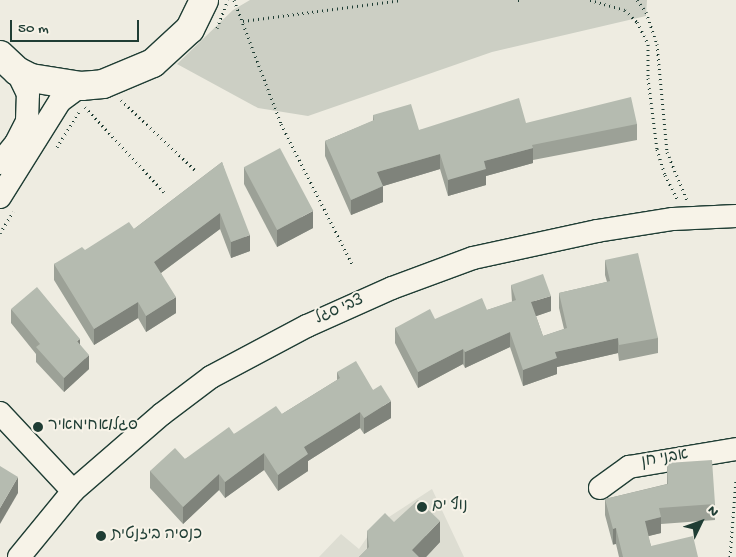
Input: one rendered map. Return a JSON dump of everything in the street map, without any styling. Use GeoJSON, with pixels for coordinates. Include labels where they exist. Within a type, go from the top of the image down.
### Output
{"type":"FeatureCollection","features":[{"type":"Feature","properties":{"kind":"main road"},"geometry":{"type":"LineString","coordinates":[[8,63],[31,78],[83,96],[103,84],[153,63],[190,29],[204,0]]}},
{"type":"Feature","properties":{"kind":"street"},"geometry":{"type":"LineString","coordinates":[[0,163],[16,143],[27,121],[28,94],[8,63]]}},
{"type":"Feature","properties":{"kind":"street"},"geometry":{"type":"LineString","coordinates":[[0,197],[60,101],[83,96]]}},
{"type":"Feature","properties":{"kind":"street","name":"צבי סגל"},"geometry":{"type":"LineString","coordinates":[[19,557],[73,491],[162,414],[210,377],[307,326],[392,288],[473,258],[597,231],[673,219],[736,216]]}},
{"type":"Feature","properties":{"kind":"street"},"geometry":{"type":"LineString","coordinates":[[0,413],[73,491]]}},
{"type":"Feature","properties":{"kind":"street","name":"אבני חן"},"geometry":{"type":"LineString","coordinates":[[600,488],[629,467],[736,449]]}},
{"type":"Feature","properties":{"kind":"path"},"geometry":{"type":"LineString","coordinates":[[234,0],[281,124],[353,266]]}},
{"type":"Feature","properties":{"kind":"path"},"geometry":{"type":"LineString","coordinates":[[243,21],[402,0]]}},
{"type":"Feature","properties":{"kind":"path"},"geometry":{"type":"LineString","coordinates":[[590,0],[625,10],[637,22],[648,44],[648,78],[657,149],[665,175],[680,202]]}},
{"type":"Feature","properties":{"kind":"path"},"geometry":{"type":"LineString","coordinates":[[637,0],[646,12],[657,44],[667,152],[687,201]]}},
{"type":"Feature","properties":{"kind":"path"},"geometry":{"type":"LineString","coordinates":[[114,93],[195,170]]}},
{"type":"Feature","properties":{"kind":"path"},"geometry":{"type":"LineString","coordinates":[[83,96],[164,192]]}},
{"type":"Feature","properties":{"kind":"path"},"geometry":{"type":"LineString","coordinates":[[730,557],[736,478]]}},
{"type":"Feature","properties":{"kind":"shaded area"},"geometry":{"type":"Polygon","coordinates":[[[250,0],[647,0],[646,16],[492,52],[308,116],[258,108],[177,64],[233,10],[250,0]]]}},
{"type":"Feature","properties":{"kind":"shaded area","name":"נוף ים"},"geometry":{"type":"Polygon","coordinates":[[[432,489],[464,557],[319,557],[341,534],[359,549],[375,526],[432,489]]]}},
{"type":"Feature","properties":{"kind":"building"},"geometry":{"type":"Polygon","coordinates":[[[631,97],[637,124],[532,145],[533,148],[484,161],[486,169],[448,180],[440,154],[377,172],[383,186],[351,200],[325,141],[374,120],[373,115],[411,104],[419,130],[519,98],[526,123],[631,97]]]}},
{"type":"Feature","properties":{"kind":"building"},"geometry":{"type":"Polygon","coordinates":[[[280,148],[313,211],[277,230],[244,167],[280,148]]]}},
{"type":"Feature","properties":{"kind":"building"},"geometry":{"type":"Polygon","coordinates":[[[222,162],[250,235],[231,242],[220,213],[154,262],[176,297],[146,316],[138,302],[94,329],[54,264],[82,247],[85,250],[129,222],[134,229],[222,162]]]}},
{"type":"Feature","properties":{"kind":"building"},"geometry":{"type":"Polygon","coordinates":[[[638,253],[658,338],[619,345],[618,338],[555,352],[557,358],[523,370],[510,332],[465,352],[463,349],[418,372],[395,328],[430,309],[435,319],[482,298],[487,310],[516,300],[511,285],[543,274],[551,296],[531,302],[543,336],[567,328],[559,293],[610,281],[605,260],[638,253]]]}},
{"type":"Feature","properties":{"kind":"building"},"geometry":{"type":"Polygon","coordinates":[[[37,287],[80,339],[77,341],[89,355],[64,378],[36,347],[40,344],[11,309],[37,287]]]}},
{"type":"Feature","properties":{"kind":"building"},"geometry":{"type":"Polygon","coordinates":[[[356,361],[373,390],[381,385],[391,401],[364,418],[360,412],[304,447],[308,454],[278,475],[264,453],[225,482],[219,474],[183,507],[150,471],[175,448],[185,459],[229,427],[234,434],[276,406],[282,414],[340,378],[337,372],[356,361]]]}},
{"type":"Feature","properties":{"kind":"building"},"geometry":{"type":"Polygon","coordinates":[[[712,460],[715,504],[659,508],[661,517],[645,521],[651,546],[693,536],[698,557],[623,557],[616,528],[613,529],[605,499],[668,484],[667,463],[712,460]]]}},
{"type":"Feature","properties":{"kind":"building"},"geometry":{"type":"Polygon","coordinates":[[[0,466],[18,477],[0,508],[0,466]]]}},
{"type":"Feature","properties":{"kind":"building"},"geometry":{"type":"Polygon","coordinates":[[[418,500],[440,521],[412,550],[419,557],[359,557],[369,547],[367,531],[385,513],[394,522],[418,500]]]}},
{"type":"Feature","properties":{"kind":"place","name":"סגל/אחימאיר"},"geometry":{"type":"Point","coordinates":[38,427]}},
{"type":"Feature","properties":{"kind":"place","name":"נוף ים"},"geometry":{"type":"Point","coordinates":[422,507]}},
{"type":"Feature","properties":{"kind":"place","name":"כנסיה ביזנטית"},"geometry":{"type":"Point","coordinates":[101,536]}}]}
